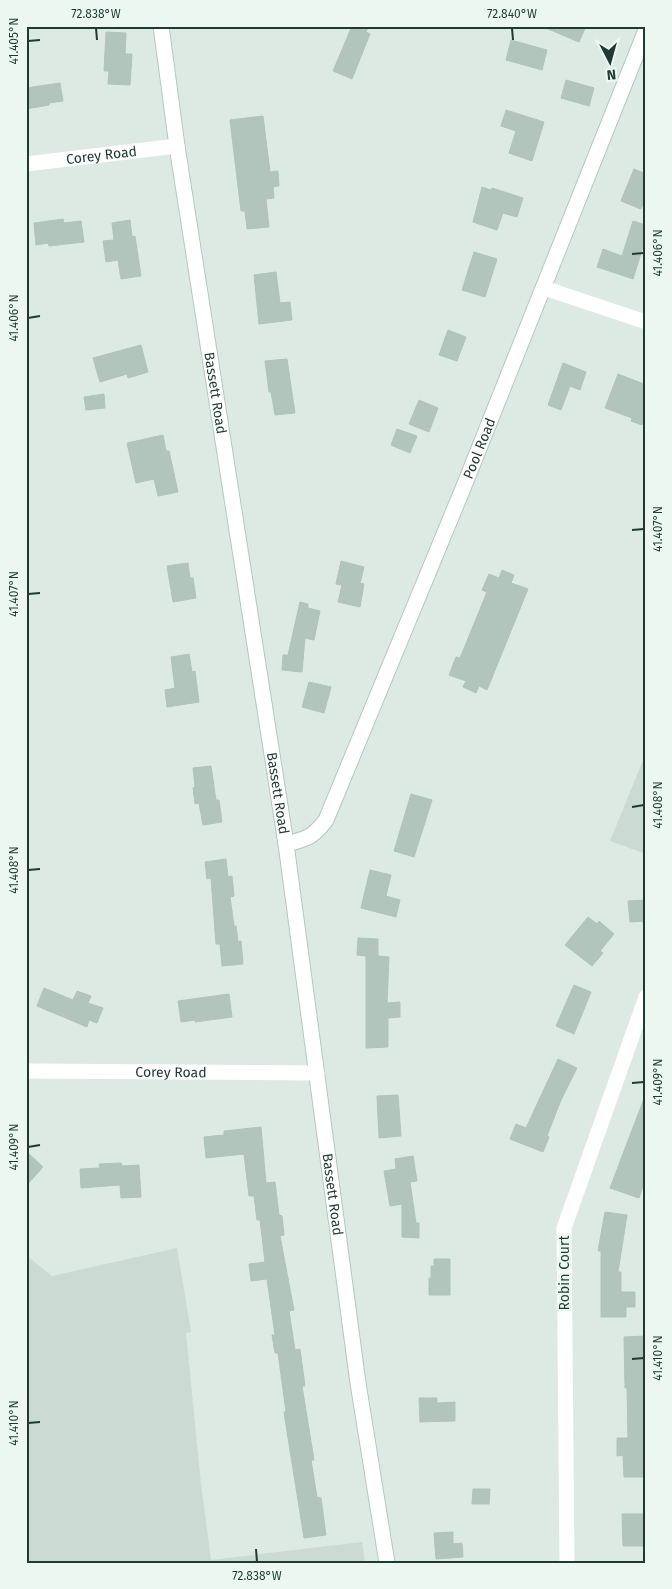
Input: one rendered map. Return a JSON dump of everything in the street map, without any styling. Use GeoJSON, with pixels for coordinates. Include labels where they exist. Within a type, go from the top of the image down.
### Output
{"type":"FeatureCollection","features":[{"type":"Feature","properties":{"kind":"street","name":"Bassett Road"},"geometry":{"type":"LineString","coordinates":[[161,26],[177,146],[286,844],[358,1383],[387,1563]]}},
{"type":"Feature","properties":{"kind":"street","name":"Pool Road"},"geometry":{"type":"LineString","coordinates":[[286,844],[304,840],[316,832],[326,820],[544,288],[646,30]]}},
{"type":"Feature","properties":{"kind":"street","name":"Corey Road"},"geometry":{"type":"LineString","coordinates":[[26,164],[177,146]]}},
{"type":"Feature","properties":{"kind":"street"},"geometry":{"type":"LineString","coordinates":[[544,288],[646,322]]}},
{"type":"Feature","properties":{"kind":"street","name":"Robin Court"},"geometry":{"type":"LineString","coordinates":[[567,1563],[564,1228],[646,997]]}},
{"type":"Feature","properties":{"kind":"street","name":"Corey Road"},"geometry":{"type":"LineString","coordinates":[[26,1071],[316,1073]]}},
{"type":"Feature","properties":{"kind":"shaded area"},"geometry":{"type":"Polygon","coordinates":[[[646,753],[646,854],[610,841],[646,753]]]}},
{"type":"Feature","properties":{"kind":"shaded area"},"geometry":{"type":"Polygon","coordinates":[[[177,1248],[191,1332],[186,1333],[201,1484],[211,1560],[362,1542],[365,1563],[26,1563],[26,1255],[52,1276],[177,1248]]]}},
{"type":"Feature","properties":{"kind":"building"},"geometry":{"type":"Polygon","coordinates":[[[352,26],[369,26],[366,32],[370,34],[352,79],[333,71],[352,26]]]}},
{"type":"Feature","properties":{"kind":"building"},"geometry":{"type":"Polygon","coordinates":[[[541,26],[586,26],[579,42],[541,26]]]}},
{"type":"Feature","properties":{"kind":"building"},"geometry":{"type":"Polygon","coordinates":[[[106,32],[126,33],[125,54],[132,54],[130,85],[108,84],[109,71],[104,71],[106,32]]]}},
{"type":"Feature","properties":{"kind":"building"},"geometry":{"type":"Polygon","coordinates":[[[511,40],[547,50],[542,70],[506,60],[511,40]]]}},
{"type":"Feature","properties":{"kind":"building"},"geometry":{"type":"Polygon","coordinates":[[[566,80],[594,88],[589,106],[561,98],[566,80]]]}},
{"type":"Feature","properties":{"kind":"building"},"geometry":{"type":"Polygon","coordinates":[[[60,83],[63,101],[26,109],[26,88],[60,83]]]}},
{"type":"Feature","properties":{"kind":"building"},"geometry":{"type":"Polygon","coordinates":[[[506,110],[544,122],[532,161],[509,153],[516,131],[501,126],[506,110]]]}},
{"type":"Feature","properties":{"kind":"building"},"geometry":{"type":"Polygon","coordinates":[[[263,116],[270,172],[278,171],[279,186],[273,187],[274,198],[266,199],[269,227],[247,229],[245,211],[241,211],[230,120],[263,116]]]}},
{"type":"Feature","properties":{"kind":"building"},"geometry":{"type":"Polygon","coordinates":[[[634,169],[646,174],[646,197],[641,209],[621,201],[634,169]]]}},
{"type":"Feature","properties":{"kind":"building"},"geometry":{"type":"Polygon","coordinates":[[[482,187],[491,190],[492,188],[523,198],[517,217],[503,213],[497,230],[473,222],[482,187]]]}},
{"type":"Feature","properties":{"kind":"building"},"geometry":{"type":"Polygon","coordinates":[[[63,219],[64,223],[81,221],[84,242],[49,246],[48,243],[36,245],[34,223],[63,219]]]}},
{"type":"Feature","properties":{"kind":"building"},"geometry":{"type":"Polygon","coordinates":[[[130,220],[132,237],[135,236],[141,276],[121,279],[118,260],[106,262],[103,241],[114,240],[112,223],[130,220]]]}},
{"type":"Feature","properties":{"kind":"building"},"geometry":{"type":"Polygon","coordinates":[[[633,221],[646,225],[646,237],[633,279],[597,267],[603,249],[622,256],[633,221]]]}},
{"type":"Feature","properties":{"kind":"building"},"geometry":{"type":"Polygon","coordinates":[[[474,252],[497,259],[485,297],[462,290],[474,252]]]}},
{"type":"Feature","properties":{"kind":"building"},"geometry":{"type":"Polygon","coordinates":[[[276,272],[280,303],[290,302],[292,320],[259,324],[254,275],[276,272]]]}},
{"type":"Feature","properties":{"kind":"building"},"geometry":{"type":"Polygon","coordinates":[[[448,330],[466,337],[457,361],[439,355],[448,330]]]}},
{"type":"Feature","properties":{"kind":"building"},"geometry":{"type":"Polygon","coordinates":[[[141,345],[148,372],[128,378],[127,374],[100,382],[93,358],[141,345]]]}},
{"type":"Feature","properties":{"kind":"building"},"geometry":{"type":"Polygon","coordinates":[[[287,359],[295,413],[275,415],[271,392],[269,392],[265,361],[287,359]]]}},
{"type":"Feature","properties":{"kind":"building"},"geometry":{"type":"Polygon","coordinates":[[[563,363],[586,372],[580,390],[570,386],[561,410],[548,405],[563,363]]]}},
{"type":"Feature","properties":{"kind":"building"},"geometry":{"type":"Polygon","coordinates":[[[618,374],[646,384],[646,423],[643,422],[642,425],[631,421],[632,418],[605,408],[618,374]]]}},
{"type":"Feature","properties":{"kind":"building"},"geometry":{"type":"Polygon","coordinates":[[[104,394],[105,408],[86,410],[84,397],[104,394]]]}},
{"type":"Feature","properties":{"kind":"building"},"geometry":{"type":"Polygon","coordinates":[[[419,400],[438,408],[429,432],[409,424],[419,400]]]}},
{"type":"Feature","properties":{"kind":"building"},"geometry":{"type":"Polygon","coordinates":[[[397,429],[417,436],[410,453],[391,445],[397,429]]]}},
{"type":"Feature","properties":{"kind":"building"},"geometry":{"type":"Polygon","coordinates":[[[163,435],[166,451],[169,451],[178,492],[158,496],[154,479],[136,483],[127,443],[163,435]]]}},
{"type":"Feature","properties":{"kind":"building"},"geometry":{"type":"Polygon","coordinates":[[[341,561],[364,567],[360,583],[364,584],[360,607],[338,602],[342,585],[336,584],[341,561]]]}},
{"type":"Feature","properties":{"kind":"building"},"geometry":{"type":"Polygon","coordinates":[[[188,563],[190,578],[193,578],[196,598],[173,602],[167,566],[188,563]]]}},
{"type":"Feature","properties":{"kind":"building"},"geometry":{"type":"Polygon","coordinates":[[[502,570],[514,575],[511,583],[528,589],[487,690],[479,686],[476,693],[463,687],[466,681],[449,675],[456,657],[460,658],[487,592],[482,590],[489,574],[499,578],[502,570]]]}},
{"type":"Feature","properties":{"kind":"building"},"geometry":{"type":"Polygon","coordinates":[[[300,602],[308,604],[308,608],[320,611],[314,640],[305,638],[302,672],[282,670],[283,655],[288,655],[300,602]]]}},
{"type":"Feature","properties":{"kind":"building"},"geometry":{"type":"Polygon","coordinates":[[[189,654],[192,672],[195,671],[199,702],[167,707],[165,690],[175,688],[171,657],[189,654]]]}},
{"type":"Feature","properties":{"kind":"building"},"geometry":{"type":"Polygon","coordinates":[[[309,682],[331,687],[324,713],[302,707],[309,682]]]}},
{"type":"Feature","properties":{"kind":"building"},"geometry":{"type":"Polygon","coordinates":[[[211,766],[216,800],[219,800],[222,822],[203,825],[199,803],[195,804],[193,768],[211,766]]]}},
{"type":"Feature","properties":{"kind":"building"},"geometry":{"type":"Polygon","coordinates":[[[411,794],[432,800],[414,857],[394,851],[411,794]]]}},
{"type":"Feature","properties":{"kind":"building"},"geometry":{"type":"Polygon","coordinates":[[[226,859],[228,877],[232,876],[234,896],[230,897],[238,942],[241,941],[243,964],[222,966],[220,944],[216,944],[211,878],[207,879],[205,862],[226,859]]]}},
{"type":"Feature","properties":{"kind":"building"},"geometry":{"type":"Polygon","coordinates":[[[370,870],[391,875],[386,896],[400,900],[396,917],[361,908],[370,870]]]}},
{"type":"Feature","properties":{"kind":"building"},"geometry":{"type":"Polygon","coordinates":[[[646,900],[646,921],[630,922],[628,901],[646,900]]]}},
{"type":"Feature","properties":{"kind":"building"},"geometry":{"type":"Polygon","coordinates":[[[588,917],[597,924],[599,921],[614,934],[600,951],[603,953],[592,966],[565,945],[588,917]]]}},
{"type":"Feature","properties":{"kind":"building"},"geometry":{"type":"Polygon","coordinates":[[[358,938],[378,939],[378,956],[389,957],[387,1003],[400,1002],[400,1017],[388,1018],[388,1047],[366,1048],[366,956],[357,955],[358,938]]]}},
{"type":"Feature","properties":{"kind":"building"},"geometry":{"type":"Polygon","coordinates":[[[574,985],[591,992],[574,1034],[556,1026],[574,985]]]}},
{"type":"Feature","properties":{"kind":"building"},"geometry":{"type":"Polygon","coordinates":[[[44,988],[73,1000],[77,991],[91,996],[88,1003],[103,1008],[97,1023],[89,1020],[87,1027],[37,1006],[44,988]]]}},
{"type":"Feature","properties":{"kind":"building"},"geometry":{"type":"Polygon","coordinates":[[[229,994],[232,1017],[181,1022],[178,1001],[229,994]]]}},
{"type":"Feature","properties":{"kind":"building"},"geometry":{"type":"Polygon","coordinates":[[[558,1059],[577,1068],[561,1100],[543,1152],[510,1139],[516,1124],[526,1128],[558,1059]]]}},
{"type":"Feature","properties":{"kind":"building"},"geometry":{"type":"Polygon","coordinates":[[[398,1095],[401,1136],[379,1138],[377,1096],[398,1095]]]}},
{"type":"Feature","properties":{"kind":"building"},"geometry":{"type":"Polygon","coordinates":[[[645,1096],[646,1177],[639,1198],[610,1188],[645,1096]]]}},
{"type":"Feature","properties":{"kind":"building"},"geometry":{"type":"Polygon","coordinates":[[[261,1127],[266,1183],[275,1182],[279,1215],[282,1216],[284,1235],[280,1236],[294,1310],[289,1311],[295,1350],[300,1349],[305,1386],[302,1386],[314,1460],[311,1460],[317,1497],[321,1498],[326,1535],[304,1538],[284,1412],[286,1412],[278,1353],[275,1353],[272,1335],[275,1335],[267,1279],[251,1281],[249,1264],[265,1262],[260,1220],[257,1220],[254,1196],[249,1196],[244,1154],[206,1158],[204,1137],[224,1135],[224,1131],[261,1127]]]}},
{"type":"Feature","properties":{"kind":"building"},"geometry":{"type":"Polygon","coordinates":[[[26,1151],[43,1167],[26,1186],[26,1151]]]}},
{"type":"Feature","properties":{"kind":"building"},"geometry":{"type":"Polygon","coordinates":[[[413,1156],[417,1181],[410,1182],[416,1223],[419,1223],[419,1238],[402,1237],[402,1204],[390,1206],[384,1171],[396,1169],[395,1159],[413,1156]]]}},
{"type":"Feature","properties":{"kind":"building"},"geometry":{"type":"Polygon","coordinates":[[[121,1163],[122,1166],[139,1165],[141,1197],[121,1198],[120,1185],[81,1188],[80,1169],[100,1168],[99,1164],[121,1163]]]}},
{"type":"Feature","properties":{"kind":"building"},"geometry":{"type":"Polygon","coordinates":[[[605,1212],[627,1215],[618,1272],[621,1272],[621,1292],[635,1292],[635,1307],[626,1307],[626,1317],[601,1317],[601,1251],[598,1251],[605,1212]]]}},
{"type":"Feature","properties":{"kind":"building"},"geometry":{"type":"Polygon","coordinates":[[[434,1259],[450,1259],[450,1295],[429,1295],[429,1278],[431,1278],[431,1266],[434,1266],[434,1259]]]}},
{"type":"Feature","properties":{"kind":"building"},"geometry":{"type":"Polygon","coordinates":[[[646,1336],[646,1477],[624,1477],[623,1455],[617,1456],[617,1438],[628,1438],[624,1337],[646,1336]]]}},
{"type":"Feature","properties":{"kind":"building"},"geometry":{"type":"Polygon","coordinates":[[[419,1398],[437,1398],[437,1403],[455,1402],[455,1421],[420,1422],[419,1398]]]}},
{"type":"Feature","properties":{"kind":"building"},"geometry":{"type":"Polygon","coordinates":[[[473,1489],[490,1489],[489,1504],[472,1504],[473,1489]]]}},
{"type":"Feature","properties":{"kind":"building"},"geometry":{"type":"Polygon","coordinates":[[[622,1514],[646,1514],[646,1546],[623,1546],[622,1514]]]}},
{"type":"Feature","properties":{"kind":"building"},"geometry":{"type":"Polygon","coordinates":[[[453,1532],[453,1544],[462,1543],[463,1557],[436,1559],[434,1533],[453,1532]]]}}]}
